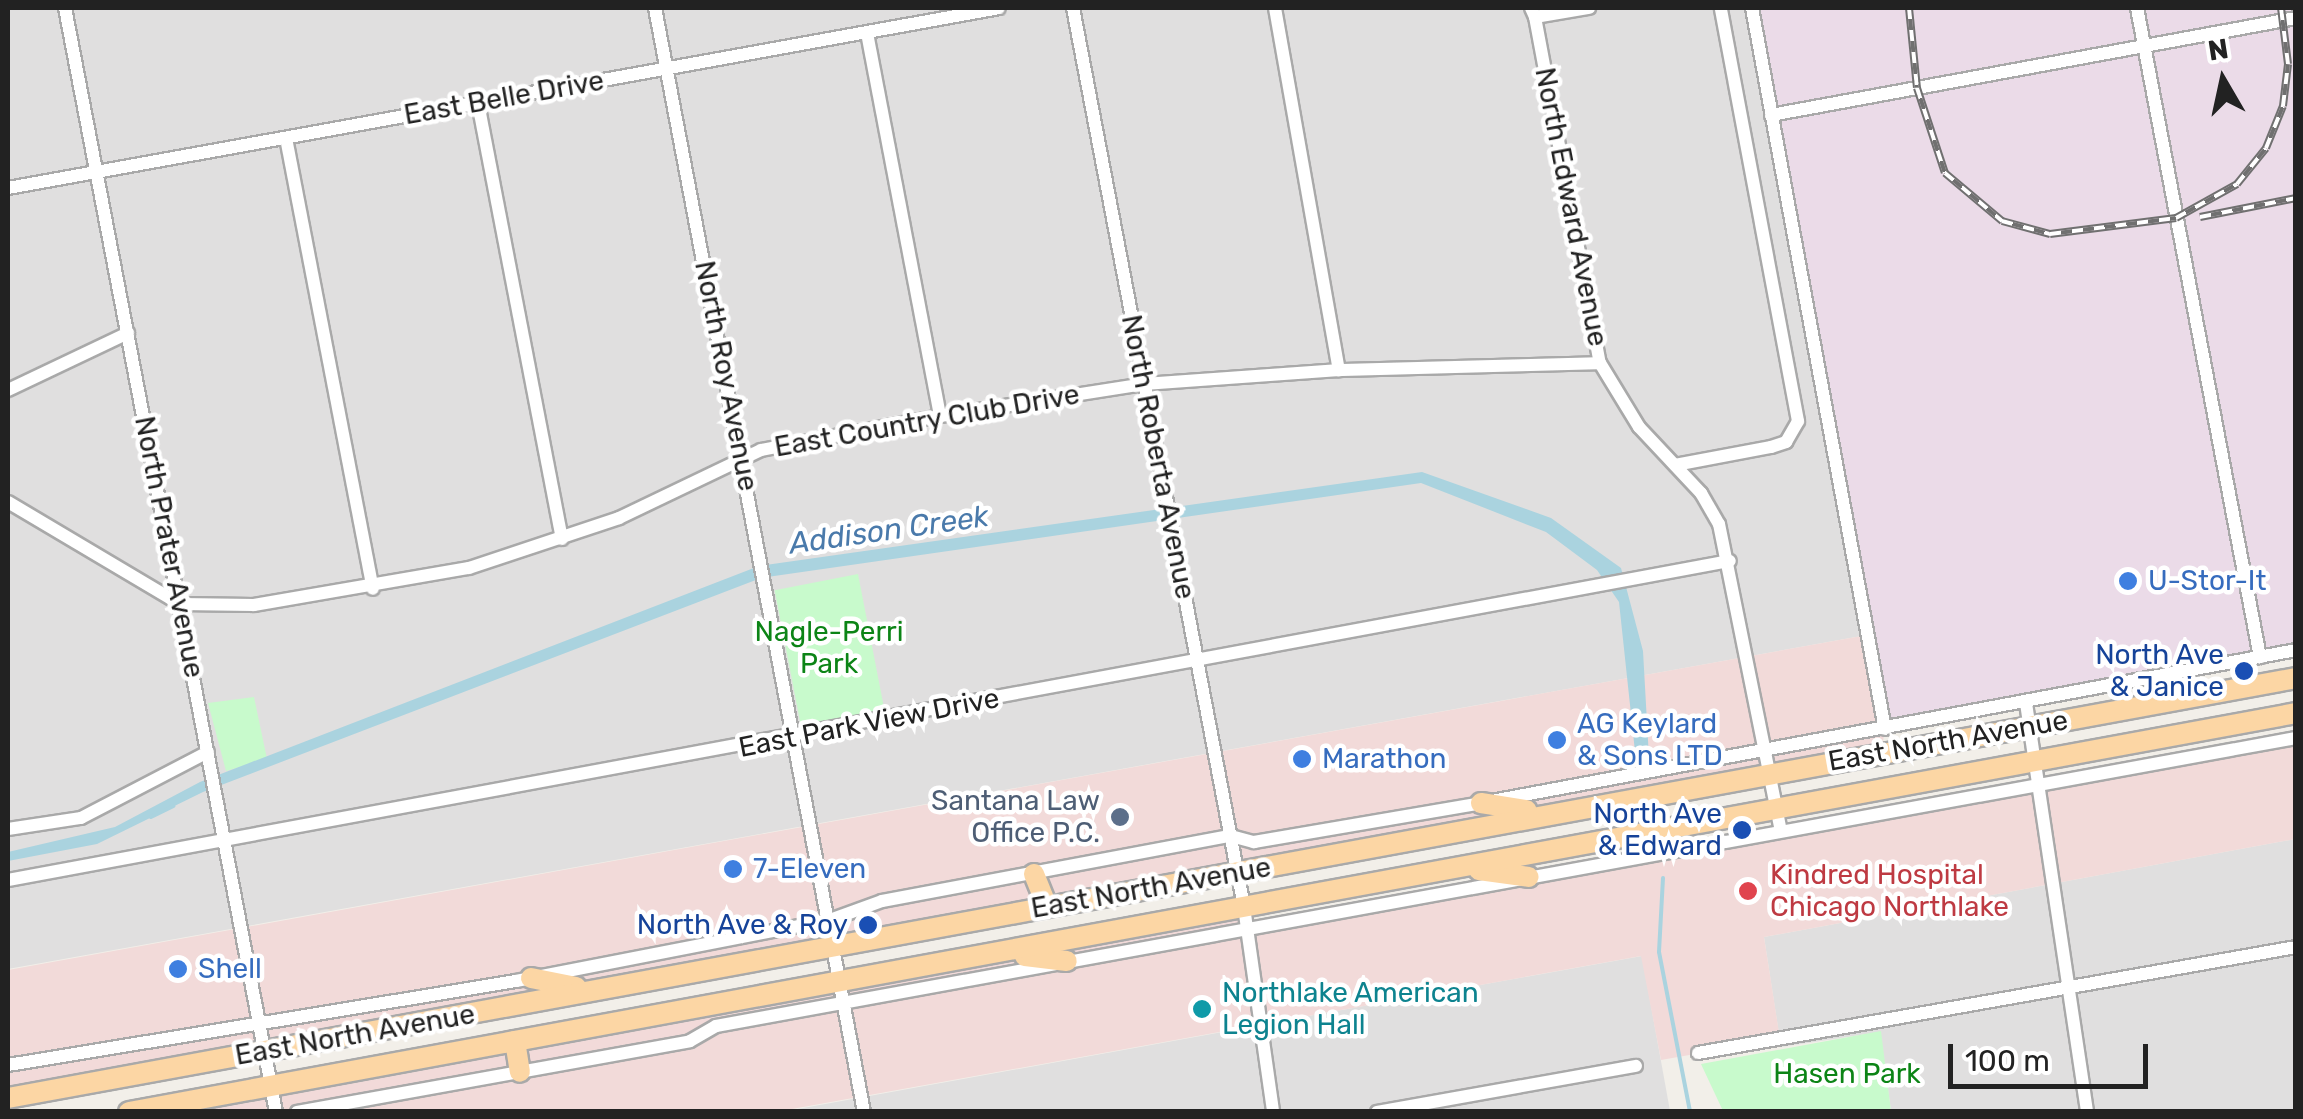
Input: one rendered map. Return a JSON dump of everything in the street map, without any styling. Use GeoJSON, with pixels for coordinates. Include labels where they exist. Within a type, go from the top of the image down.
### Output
{"type":"FeatureCollection","features":[{"type":"Feature","properties":{"kind":"main road","name":"East North Avenue"},"geometry":{"type":"LineString","coordinates":[[8,1098],[2296,678]]}},
{"type":"Feature","properties":{"kind":"main road","name":"East North Avenue"},"geometry":{"type":"LineString","coordinates":[[129,1112],[2296,713]]}},
{"type":"Feature","properties":{"kind":"main road"},"geometry":{"type":"LineString","coordinates":[[1480,803],[1558,812]]}},
{"type":"Feature","properties":{"kind":"main road"},"geometry":{"type":"LineString","coordinates":[[1457,867],[1529,877]]}},
{"type":"Feature","properties":{"kind":"main road"},"geometry":{"type":"LineString","coordinates":[[1034,874],[1047,907]]}},
{"type":"Feature","properties":{"kind":"main road"},"geometry":{"type":"LineString","coordinates":[[988,954],[1068,961]]}},
{"type":"Feature","properties":{"kind":"main road"},"geometry":{"type":"LineString","coordinates":[[530,978],[603,990]]}},
{"type":"Feature","properties":{"kind":"main road"},"geometry":{"type":"LineString","coordinates":[[515,1042],[520,1072]]}},
{"type":"Feature","properties":{"kind":"street","name":"North Prater Avenue"},"geometry":{"type":"LineString","coordinates":[[65,8],[276,1112]]}},
{"type":"Feature","properties":{"kind":"street","name":"North Roy Avenue"},"geometry":{"type":"LineString","coordinates":[[655,8],[864,1112]]}},
{"type":"Feature","properties":{"kind":"street","name":"East Belle Drive"},"geometry":{"type":"LineString","coordinates":[[8,188],[1000,8]]}},
{"type":"Feature","properties":{"kind":"street","name":"North Roberta Avenue"},"geometry":{"type":"LineString","coordinates":[[1073,8],[1238,872],[1274,1112]]}},
{"type":"Feature","properties":{"kind":"street"},"geometry":{"type":"LineString","coordinates":[[1274,8],[1340,370]]}},
{"type":"Feature","properties":{"kind":"street"},"geometry":{"type":"LineString","coordinates":[[1532,12],[1589,8]]}},
{"type":"Feature","properties":{"kind":"street"},"geometry":{"type":"LineString","coordinates":[[1675,465],[1771,447],[1796,432],[1798,410],[1721,8]]}},
{"type":"Feature","properties":{"kind":"street"},"geometry":{"type":"LineString","coordinates":[[1752,8],[1885,729]]}},
{"type":"Feature","properties":{"kind":"street"},"geometry":{"type":"LineString","coordinates":[[2136,8],[2260,657]]}},
{"type":"Feature","properties":{"kind":"street","name":"North Edward Avenue"},"geometry":{"type":"LineString","coordinates":[[1532,12],[1600,362],[1639,428],[1675,465],[1718,524],[1730,561],[1781,831]]}},
{"type":"Feature","properties":{"kind":"street"},"geometry":{"type":"LineString","coordinates":[[1772,115],[2296,18]]}},
{"type":"Feature","properties":{"kind":"street"},"geometry":{"type":"LineString","coordinates":[[866,33],[940,416]]}},
{"type":"Feature","properties":{"kind":"street"},"geometry":{"type":"LineString","coordinates":[[478,104],[562,540]]}},
{"type":"Feature","properties":{"kind":"street"},"geometry":{"type":"LineString","coordinates":[[286,138],[374,589]]}},
{"type":"Feature","properties":{"kind":"street"},"geometry":{"type":"LineString","coordinates":[[8,390],[128,332]]}},
{"type":"Feature","properties":{"kind":"street","name":"East Country Club Drive"},"geometry":{"type":"LineString","coordinates":[[8,502],[180,604],[254,605],[374,589],[562,540],[741,459],[940,416],[1144,384],[1340,370],[1600,362]]}},
{"type":"Feature","properties":{"kind":"street","name":"East Park View Drive"},"geometry":{"type":"LineString","coordinates":[[8,880],[795,738],[1730,561]]}},
{"type":"Feature","properties":{"kind":"street","name":"East North Avenue"},"geometry":{"type":"LineString","coordinates":[[8,1065],[530,978],[830,920],[882,901],[1231,836],[1254,842],[1480,803],[2296,650]]}},
{"type":"Feature","properties":{"kind":"street"},"geometry":{"type":"LineString","coordinates":[[2026,703],[2087,1112]]}},
{"type":"Feature","properties":{"kind":"street","name":"East North Avenue"},"geometry":{"type":"LineString","coordinates":[[298,1112],[520,1072],[845,1002],[2296,738]]}},
{"type":"Feature","properties":{"kind":"street"},"geometry":{"type":"LineString","coordinates":[[8,830],[81,818],[208,752]]}},
{"type":"Feature","properties":{"kind":"street"},"geometry":{"type":"LineString","coordinates":[[1698,1054],[2296,947]]}},
{"type":"Feature","properties":{"kind":"street"},"geometry":{"type":"LineString","coordinates":[[1376,1112],[1636,1066]]}},
{"type":"Feature","properties":{"kind":"shaded area"},"geometry":{"type":"Polygon","coordinates":[[[8,8],[1752,8],[1867,635],[8,969],[8,8]]]}},
{"type":"Feature","properties":{"kind":"shaded area"},"geometry":{"type":"Polygon","coordinates":[[[1752,8],[2295,8],[2295,650],[1885,729],[1752,8]]]}},
{"type":"Feature","properties":{"kind":"shaded area"},"geometry":{"type":"Polygon","coordinates":[[[1867,635],[1885,729],[1881,753],[8,1098],[8,970],[1867,635]]]}},
{"type":"Feature","properties":{"kind":"shaded area"},"geometry":{"type":"Polygon","coordinates":[[[2295,738],[2295,839],[1764,937],[1780,1039],[1661,1060],[1641,956],[781,1111],[129,1112],[1244,907],[1247,928],[2295,738]]]}},
{"type":"Feature","properties":{"kind":"shaded area"},"geometry":{"type":"Polygon","coordinates":[[[2295,839],[2295,1111],[1891,1111],[1880,1032],[1781,1047],[1764,937],[2295,839]]]}},
{"type":"Feature","properties":{"kind":"shaded area"},"geometry":{"type":"Polygon","coordinates":[[[1642,956],[1670,1111],[1276,1111],[1264,1024],[1642,956]]]}},
{"type":"Feature","properties":{"kind":"shaded area"},"geometry":{"type":"Polygon","coordinates":[[[1261,1025],[1273,1112],[781,1112],[1261,1025]]]}},
{"type":"Feature","properties":{"kind":"green space","name":"Nagle-Perri Park"},"geometry":{"type":"Polygon","coordinates":[[[858,574],[884,709],[801,726],[775,590],[858,574]]]}},
{"type":"Feature","properties":{"kind":"green space"},"geometry":{"type":"Polygon","coordinates":[[[254,697],[267,759],[226,771],[208,703],[254,697]]]}},
{"type":"Feature","properties":{"kind":"green space","name":"Hasen Park"},"geometry":{"type":"Polygon","coordinates":[[[1881,1031],[1891,1111],[1723,1111],[1701,1064],[1881,1031]]]}},
{"type":"Feature","properties":{"kind":"water"},"geometry":{"type":"Polygon","coordinates":[[[1422,472],[1551,518],[1621,568],[1643,651],[1649,758],[1636,761],[1619,602],[1597,570],[1546,532],[1421,483],[761,578],[203,792],[97,844],[8,861],[8,852],[115,827],[200,782],[759,566],[1422,472]]]}},
{"type":"Feature","properties":{"kind":"waterway","name":"Addison Creek"},"geometry":{"type":"LineString","coordinates":[[151,817],[174,806]]}},
{"type":"Feature","properties":{"kind":"waterway","name":"Addison Creek"},"geometry":{"type":"LineString","coordinates":[[1663,878],[1659,952],[1690,1112]]}},
{"type":"Feature","properties":{"kind":"railway"},"geometry":{"type":"LineString","coordinates":[[1909,8],[1917,88],[1945,173],[2002,221],[2050,234],[2176,218],[2237,184],[2266,148],[2283,106],[2288,64],[2281,8]]}},
{"type":"Feature","properties":{"kind":"railway"},"geometry":{"type":"LineString","coordinates":[[2200,217],[2296,198]]}},
{"type":"Feature","properties":{"kind":"place","name":"U-Stor-It"},"geometry":{"type":"Point","coordinates":[2128,581]}},
{"type":"Feature","properties":{"kind":"place","name":"North Ave & Janice"},"geometry":{"type":"Point","coordinates":[2244,671]}},
{"type":"Feature","properties":{"kind":"place","name":"AG Keylard & Sons LTD"},"geometry":{"type":"Point","coordinates":[1557,740]}},
{"type":"Feature","properties":{"kind":"place","name":"Marathon"},"geometry":{"type":"Point","coordinates":[1302,759]}},
{"type":"Feature","properties":{"kind":"place","name":"Santana Law Office P.C."},"geometry":{"type":"Point","coordinates":[1120,817]}},
{"type":"Feature","properties":{"kind":"place","name":"North Ave & Edward"},"geometry":{"type":"Point","coordinates":[1742,830]}},
{"type":"Feature","properties":{"kind":"place","name":"7-Eleven"},"geometry":{"type":"Point","coordinates":[733,869]}},
{"type":"Feature","properties":{"kind":"place","name":"Kindred Hospital Chicago Northlake"},"geometry":{"type":"Point","coordinates":[1748,891]}},
{"type":"Feature","properties":{"kind":"place","name":"North Ave & Roy"},"geometry":{"type":"Point","coordinates":[868,925]}},
{"type":"Feature","properties":{"kind":"place","name":"Shell"},"geometry":{"type":"Point","coordinates":[178,969]}},
{"type":"Feature","properties":{"kind":"place","name":"Northlake American Legion Hall"},"geometry":{"type":"Point","coordinates":[1202,1009]}}]}
